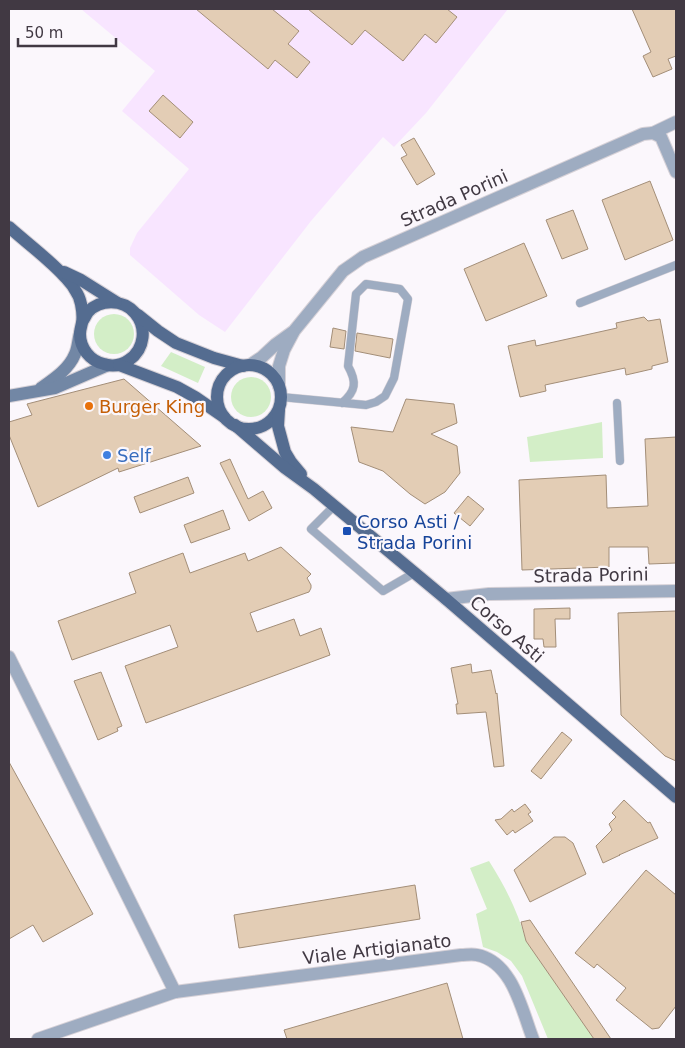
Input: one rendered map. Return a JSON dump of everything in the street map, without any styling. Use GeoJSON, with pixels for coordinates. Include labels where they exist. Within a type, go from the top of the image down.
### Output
{"type":"FeatureCollection","features":[{"type":"Feature","properties":{"kind":"main road"},"geometry":{"type":"LineString","coordinates":[[9,228],[57,269],[75,288],[81,303],[81,343],[91,358],[99,363],[114,365],[129,360],[137,353],[142,344],[143,334],[141,323],[136,314]]}},
{"type":"Feature","properties":{"kind":"main road"},"geometry":{"type":"LineString","coordinates":[[57,269],[81,280],[125,305],[176,343],[214,358],[259,367],[268,371],[274,378],[280,397],[274,417],[266,424],[256,428],[245,428],[230,422],[220,410],[218,401],[218,391],[226,374],[247,365]]}},
{"type":"Feature","properties":{"kind":"main road"},"geometry":{"type":"LineString","coordinates":[[81,328],[88,313],[96,306],[106,302],[117,302]]}},
{"type":"Feature","properties":{"kind":"main road","name":"Corso Asti"},"geometry":{"type":"LineString","coordinates":[[114,365],[177,387],[195,397],[230,422],[414,572],[676,797]]}},
{"type":"Feature","properties":{"kind":"main road","name":"Corso Asti"},"geometry":{"type":"LineString","coordinates":[[280,397],[278,426],[285,452],[314,489]]}},
{"type":"Feature","properties":{"kind":"street","name":"Strada Porini"},"geometry":{"type":"LineString","coordinates":[[280,397],[279,366],[284,350],[294,331],[343,271],[363,257],[643,134],[653,133],[676,122]]}},
{"type":"Feature","properties":{"kind":"street"},"geometry":{"type":"LineString","coordinates":[[653,133],[661,137],[676,172]]}},
{"type":"Feature","properties":{"kind":"street"},"geometry":{"type":"LineString","coordinates":[[40,390],[68,366],[76,353],[81,328]]}},
{"type":"Feature","properties":{"kind":"street","name":"Strada Porini"},"geometry":{"type":"LineString","coordinates":[[247,365],[262,357],[294,331]]}},
{"type":"Feature","properties":{"kind":"street"},"geometry":{"type":"LineString","coordinates":[[9,396],[55,388],[114,365]]}},
{"type":"Feature","properties":{"kind":"street","name":"Strada Porini"},"geometry":{"type":"LineString","coordinates":[[446,599],[489,594],[676,591]]}},
{"type":"Feature","properties":{"kind":"street"},"geometry":{"type":"LineString","coordinates":[[9,657],[175,992]]}},
{"type":"Feature","properties":{"kind":"street","name":"Viale Artigianato"},"geometry":{"type":"LineString","coordinates":[[38,1039],[175,992],[461,955],[477,955],[489,959],[506,974],[514,987],[533,1039]]}},
{"type":"Feature","properties":{"kind":"lane"},"geometry":{"type":"LineString","coordinates":[[580,303],[676,265]]}},
{"type":"Feature","properties":{"kind":"lane"},"geometry":{"type":"LineString","coordinates":[[280,397],[342,403],[366,405],[376,402],[385,396],[394,378],[408,299],[400,289],[366,284],[356,294],[348,366],[353,374],[353,392],[342,403]]}},
{"type":"Feature","properties":{"kind":"lane"},"geometry":{"type":"LineString","coordinates":[[617,403],[620,461]]}},
{"type":"Feature","properties":{"kind":"lane"},"geometry":{"type":"LineString","coordinates":[[334,506],[311,529],[383,591],[414,572]]}},
{"type":"Feature","properties":{"kind":"shaded area"},"geometry":{"type":"Polygon","coordinates":[[[81,9],[508,9],[426,113],[394,147],[383,137],[311,221],[225,332],[199,315],[130,255],[130,248],[137,233],[189,169],[122,111],[155,71],[81,9]]]}},
{"type":"Feature","properties":{"kind":"green space"},"geometry":{"type":"Polygon","coordinates":[[[114,314],[128,320],[134,334],[128,348],[114,354],[100,348],[94,334],[100,320],[114,314]]]}},
{"type":"Feature","properties":{"kind":"green space"},"geometry":{"type":"Polygon","coordinates":[[[171,352],[205,367],[198,383],[161,366],[171,352]]]}},
{"type":"Feature","properties":{"kind":"green space"},"geometry":{"type":"Polygon","coordinates":[[[251,377],[265,383],[271,397],[265,411],[251,417],[237,411],[231,397],[237,383],[251,377]]]}},
{"type":"Feature","properties":{"kind":"green space"},"geometry":{"type":"Polygon","coordinates":[[[602,422],[603,458],[530,462],[527,437],[602,422]]]}},
{"type":"Feature","properties":{"kind":"green space"},"geometry":{"type":"Polygon","coordinates":[[[489,861],[510,900],[526,941],[594,1039],[548,1039],[522,976],[511,961],[497,952],[483,947],[476,914],[487,909],[470,868],[489,861]]]}},
{"type":"Feature","properties":{"kind":"building"},"geometry":{"type":"Polygon","coordinates":[[[196,9],[272,9],[299,31],[288,44],[310,62],[297,78],[275,60],[268,69],[196,9]]]}},
{"type":"Feature","properties":{"kind":"building"},"geometry":{"type":"Polygon","coordinates":[[[308,9],[447,9],[457,17],[436,43],[425,34],[403,61],[365,30],[352,45],[308,9]]]}},
{"type":"Feature","properties":{"kind":"building"},"geometry":{"type":"Polygon","coordinates":[[[632,9],[676,9],[676,56],[668,59],[672,69],[653,77],[643,56],[651,52],[632,9]]]}},
{"type":"Feature","properties":{"kind":"building"},"geometry":{"type":"Polygon","coordinates":[[[163,95],[193,122],[180,138],[149,111],[163,95]]]}},
{"type":"Feature","properties":{"kind":"building"},"geometry":{"type":"Polygon","coordinates":[[[414,138],[435,174],[417,185],[401,158],[407,155],[401,145],[414,138]]]}},
{"type":"Feature","properties":{"kind":"building"},"geometry":{"type":"Polygon","coordinates":[[[650,181],[673,240],[625,260],[602,200],[650,181]]]}},
{"type":"Feature","properties":{"kind":"building"},"geometry":{"type":"Polygon","coordinates":[[[573,210],[588,249],[562,259],[546,220],[573,210]]]}},
{"type":"Feature","properties":{"kind":"building"},"geometry":{"type":"Polygon","coordinates":[[[524,243],[547,296],[486,321],[464,269],[524,243]]]}},
{"type":"Feature","properties":{"kind":"building"},"geometry":{"type":"Polygon","coordinates":[[[644,317],[648,321],[660,319],[668,362],[652,366],[652,369],[626,375],[625,368],[545,385],[546,391],[520,397],[508,346],[535,340],[536,346],[617,328],[616,323],[644,317]]]}},
{"type":"Feature","properties":{"kind":"building"},"geometry":{"type":"Polygon","coordinates":[[[333,328],[346,331],[344,349],[330,347],[333,328]]]}},
{"type":"Feature","properties":{"kind":"building"},"geometry":{"type":"Polygon","coordinates":[[[357,333],[393,339],[390,358],[355,351],[357,333]]]}},
{"type":"Feature","properties":{"kind":"building"},"geometry":{"type":"Polygon","coordinates":[[[124,379],[201,446],[119,472],[118,468],[38,507],[9,435],[9,422],[32,415],[27,404],[124,379]]]}},
{"type":"Feature","properties":{"kind":"building"},"geometry":{"type":"Polygon","coordinates":[[[406,399],[454,404],[457,423],[431,434],[457,446],[460,473],[445,492],[425,504],[383,471],[359,462],[351,427],[393,432],[406,399]]]}},
{"type":"Feature","properties":{"kind":"building"},"geometry":{"type":"Polygon","coordinates":[[[676,437],[676,563],[649,564],[648,547],[609,547],[609,567],[522,570],[519,480],[606,475],[607,508],[648,506],[645,439],[676,437]]]}},
{"type":"Feature","properties":{"kind":"building"},"geometry":{"type":"Polygon","coordinates":[[[230,459],[248,499],[263,491],[272,508],[249,521],[220,463],[230,459]]]}},
{"type":"Feature","properties":{"kind":"building"},"geometry":{"type":"Polygon","coordinates":[[[188,477],[194,493],[140,513],[134,497],[188,477]]]}},
{"type":"Feature","properties":{"kind":"building"},"geometry":{"type":"Polygon","coordinates":[[[468,496],[484,509],[470,526],[454,513],[468,496]]]}},
{"type":"Feature","properties":{"kind":"building"},"geometry":{"type":"Polygon","coordinates":[[[223,510],[230,529],[191,543],[184,525],[223,510]]]}},
{"type":"Feature","properties":{"kind":"building"},"geometry":{"type":"Polygon","coordinates":[[[281,547],[311,574],[307,578],[311,588],[309,592],[250,613],[257,632],[294,619],[300,636],[321,628],[330,655],[146,723],[125,666],[178,647],[170,625],[72,660],[58,621],[136,593],[129,573],[183,553],[190,573],[245,553],[248,561],[281,547]]]}},
{"type":"Feature","properties":{"kind":"building"},"geometry":{"type":"Polygon","coordinates":[[[570,608],[570,619],[555,619],[556,647],[544,647],[543,639],[534,639],[534,609],[570,608]]]}},
{"type":"Feature","properties":{"kind":"building"},"geometry":{"type":"Polygon","coordinates":[[[676,611],[676,761],[665,756],[621,715],[618,613],[676,611]]]}},
{"type":"Feature","properties":{"kind":"building"},"geometry":{"type":"Polygon","coordinates":[[[471,664],[472,673],[491,670],[497,693],[504,766],[494,767],[486,712],[457,714],[456,704],[458,704],[451,668],[471,664]]]}},
{"type":"Feature","properties":{"kind":"building"},"geometry":{"type":"Polygon","coordinates":[[[101,672],[122,726],[117,728],[118,731],[98,740],[74,681],[101,672]]]}},
{"type":"Feature","properties":{"kind":"building"},"geometry":{"type":"Polygon","coordinates":[[[562,732],[572,740],[541,779],[531,771],[562,732]]]}},
{"type":"Feature","properties":{"kind":"building"},"geometry":{"type":"Polygon","coordinates":[[[9,762],[93,914],[43,942],[33,925],[9,939],[9,762]]]}},
{"type":"Feature","properties":{"kind":"building"},"geometry":{"type":"Polygon","coordinates":[[[624,800],[648,823],[650,822],[658,838],[603,863],[596,846],[612,830],[609,824],[616,817],[612,813],[624,800]]]}},
{"type":"Feature","properties":{"kind":"building"},"geometry":{"type":"Polygon","coordinates":[[[525,804],[531,812],[528,814],[533,821],[515,833],[513,830],[507,835],[495,820],[501,819],[512,809],[514,812],[525,804]]]}},
{"type":"Feature","properties":{"kind":"building"},"geometry":{"type":"Polygon","coordinates":[[[554,837],[565,837],[573,843],[586,874],[530,902],[514,870],[554,837]]]}},
{"type":"Feature","properties":{"kind":"building"},"geometry":{"type":"Polygon","coordinates":[[[646,870],[676,895],[676,1006],[659,1028],[652,1029],[616,1000],[626,988],[597,964],[594,968],[575,953],[646,870]]]}},
{"type":"Feature","properties":{"kind":"building"},"geometry":{"type":"Polygon","coordinates":[[[415,885],[420,919],[239,948],[234,915],[415,885]]]}},
{"type":"Feature","properties":{"kind":"building"},"geometry":{"type":"Polygon","coordinates":[[[530,920],[611,1039],[594,1039],[526,941],[521,922],[530,920]]]}},
{"type":"Feature","properties":{"kind":"building"},"geometry":{"type":"Polygon","coordinates":[[[447,983],[463,1039],[287,1039],[284,1030],[447,983]]]}},
{"type":"Feature","properties":{"kind":"place","name":"Burger King"},"geometry":{"type":"Point","coordinates":[89,406]}},
{"type":"Feature","properties":{"kind":"place","name":"Self"},"geometry":{"type":"Point","coordinates":[107,455]}},
{"type":"Feature","properties":{"kind":"place","name":"Corso Asti / Strada Porini"},"geometry":{"type":"Point","coordinates":[347,531]}}]}
